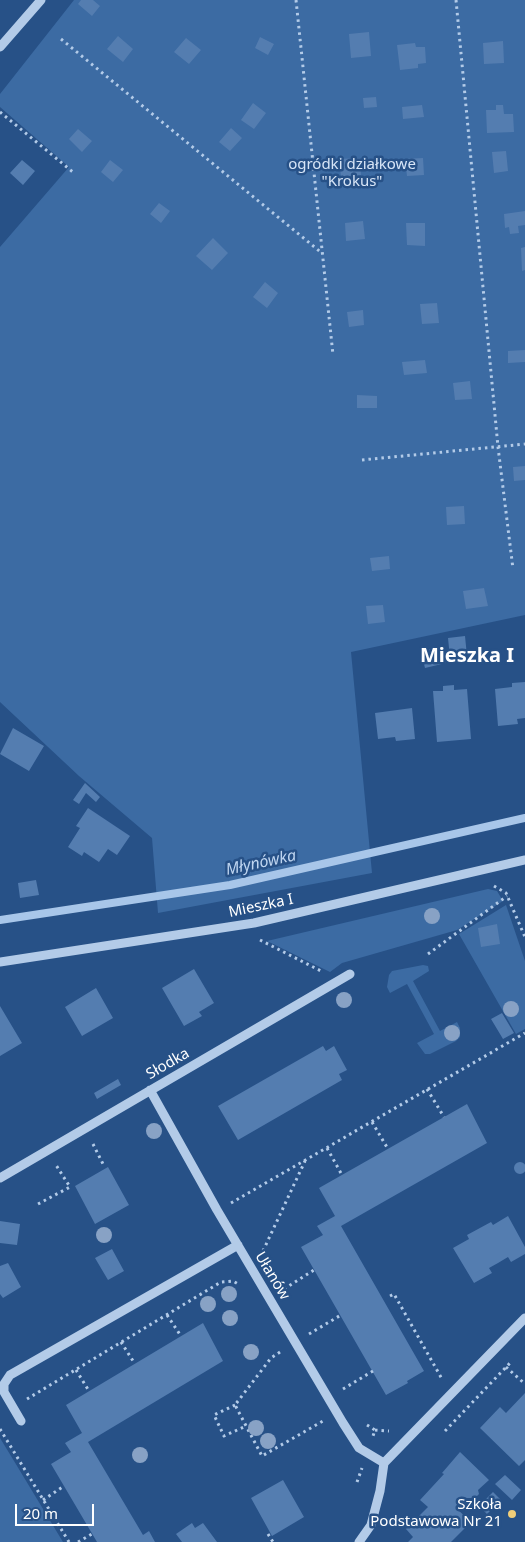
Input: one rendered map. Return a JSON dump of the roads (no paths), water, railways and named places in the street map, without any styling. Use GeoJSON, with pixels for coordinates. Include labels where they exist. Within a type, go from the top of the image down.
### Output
{"type":"FeatureCollection","features":[{"type":"Feature","properties":{"kind":"street"},"geometry":{"type":"LineString","coordinates":[[0,47],[41,0]]}},
{"type":"Feature","properties":{"kind":"street","name":"Mieszka I"},"geometry":{"type":"LineString","coordinates":[[0,962],[254,923],[525,861]]}},
{"type":"Feature","properties":{"kind":"street","name":"Słodka"},"geometry":{"type":"LineString","coordinates":[[0,1178],[350,974]]}},
{"type":"Feature","properties":{"kind":"street","name":"Ułanów"},"geometry":{"type":"LineString","coordinates":[[150,1090],[217,1210],[337,1413],[359,1448],[384,1463]]}},
{"type":"Feature","properties":{"kind":"street"},"geometry":{"type":"LineString","coordinates":[[21,1421],[7,1400],[4,1384],[10,1375],[238,1246]]}},
{"type":"Feature","properties":{"kind":"street"},"geometry":{"type":"LineString","coordinates":[[359,1542],[371,1525],[380,1491],[384,1463],[525,1318]]}},
{"type":"Feature","properties":{"kind":"waterway","name":"Młynówka"},"geometry":{"type":"LineString","coordinates":[[0,920],[230,885],[525,818]]}},
{"type":"Feature","properties":{"kind":"place","name":"Szkoła Podstawowa Nr 21"},"geometry":{"type":"Point","coordinates":[512,1514]}},
{"type":"Feature","properties":{"kind":"district","name":"Mieszka I"},"geometry":{"type":"Point","coordinates":[467,656]}},
{"type":"Feature","properties":{"kind":"park label","name":"ogródki działkowe \"Krokus\""},"geometry":{"type":"Point","coordinates":[352,174]}}]}
